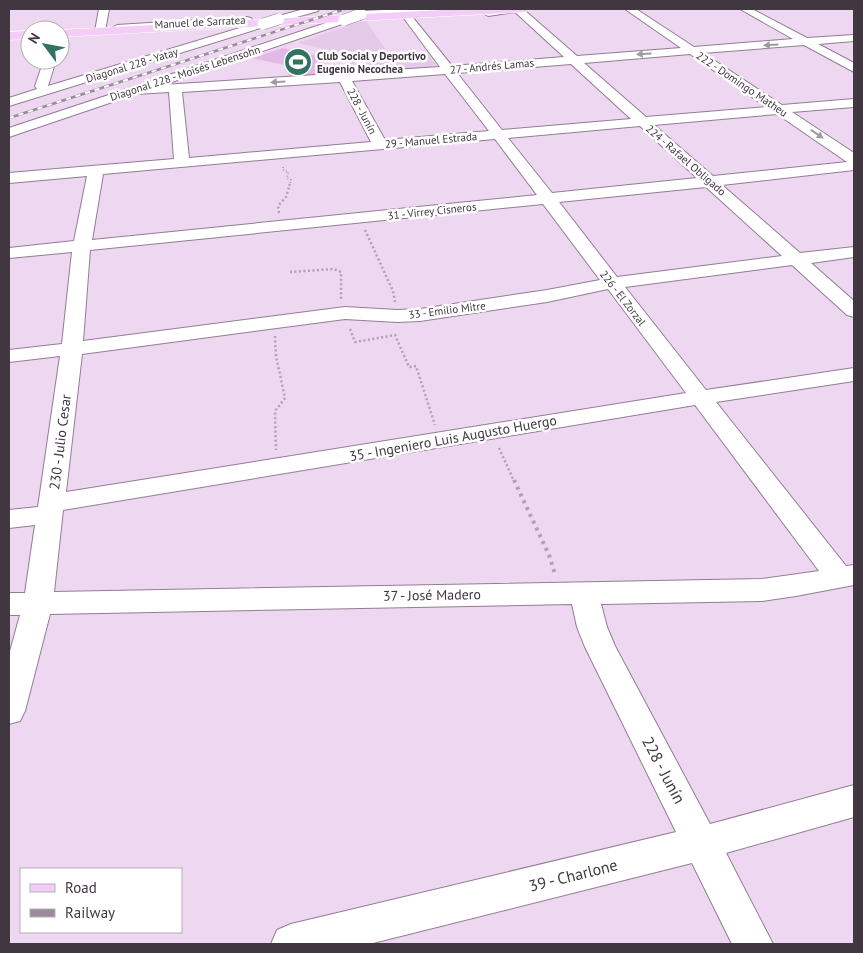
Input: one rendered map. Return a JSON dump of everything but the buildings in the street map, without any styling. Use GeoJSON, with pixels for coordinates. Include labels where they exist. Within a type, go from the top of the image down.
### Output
{"type":"FeatureCollection","features":[{"type":"Feature","properties":{"kind":"main road"},"geometry":{"type":"LineString","coordinates":[[70,32],[256,25],[384,11],[525,9]]}},
{"type":"Feature","properties":{"kind":"street"},"geometry":{"type":"LineString","coordinates":[[100,31],[104,9]]}},
{"type":"Feature","properties":{"kind":"street"},"geometry":{"type":"LineString","coordinates":[[225,9],[227,21]]}},
{"type":"Feature","properties":{"kind":"street"},"geometry":{"type":"LineString","coordinates":[[282,19],[314,9]]}},
{"type":"Feature","properties":{"kind":"street"},"geometry":{"type":"LineString","coordinates":[[342,20],[451,9]]}},
{"type":"Feature","properties":{"kind":"street"},"geometry":{"type":"LineString","coordinates":[[362,14],[501,12],[517,9]]}},
{"type":"Feature","properties":{"kind":"street","name":"224 - Rafael Obligado"},"geometry":{"type":"LineString","coordinates":[[517,9],[854,311]]}},
{"type":"Feature","properties":{"kind":"street","name":"222 - Domingo Matheu"},"geometry":{"type":"LineString","coordinates":[[630,9],[854,160]]}},
{"type":"Feature","properties":{"kind":"street"},"geometry":{"type":"LineString","coordinates":[[745,9],[854,68]]}},
{"type":"Feature","properties":{"kind":"street"},"geometry":{"type":"LineString","coordinates":[[384,11],[405,14]]}},
{"type":"Feature","properties":{"kind":"street","name":"Diagonal 228 - Moisés Lebensohn"},"geometry":{"type":"LineString","coordinates":[[9,133],[342,20],[362,14],[384,11]]}},
{"type":"Feature","properties":{"kind":"street","name":"226 - El Zorzal"},"geometry":{"type":"LineString","coordinates":[[405,14],[548,198],[610,283],[700,397],[847,576]]}},
{"type":"Feature","properties":{"kind":"street","name":"Manuel de Sarratea"},"geometry":{"type":"LineString","coordinates":[[117,30],[227,21],[282,19]]}},
{"type":"Feature","properties":{"kind":"street","name":"Diagonal 228 - Yatay"},"geometry":{"type":"LineString","coordinates":[[11,101],[256,25],[282,19]]}},
{"type":"Feature","properties":{"kind":"street"},"geometry":{"type":"LineString","coordinates":[[117,30],[256,25]]}},
{"type":"Feature","properties":{"kind":"street","name":"27 - Andrés Lamas"},"geometry":{"type":"LineString","coordinates":[[130,91],[344,78],[854,38]]}},
{"type":"Feature","properties":{"kind":"street"},"geometry":{"type":"LineString","coordinates":[[45,91],[42,86],[47,70]]}},
{"type":"Feature","properties":{"kind":"street","name":"228 - Junín"},"geometry":{"type":"LineString","coordinates":[[344,78],[380,145]]}},
{"type":"Feature","properties":{"kind":"street"},"geometry":{"type":"LineString","coordinates":[[175,89],[182,162]]}},
{"type":"Feature","properties":{"kind":"street","name":"29 - Manuel Estrada"},"geometry":{"type":"LineString","coordinates":[[9,178],[854,102]]}},
{"type":"Feature","properties":{"kind":"street","name":"31 - Virrey Cisneros"},"geometry":{"type":"LineString","coordinates":[[9,253],[358,219],[854,166]]}},
{"type":"Feature","properties":{"kind":"street","name":"230 - Julio Cesar"},"geometry":{"type":"LineString","coordinates":[[9,711],[38,603],[72,348],[82,246],[96,170]]}},
{"type":"Feature","properties":{"kind":"street","name":"33 - Emilio Mitre"},"geometry":{"type":"LineString","coordinates":[[9,356],[138,342],[345,313],[397,316],[420,315],[547,296],[610,283],[854,252]]}},
{"type":"Feature","properties":{"kind":"street","name":"35 - Ingeniero Luis Augusto Huergo"},"geometry":{"type":"LineString","coordinates":[[9,519],[52,509],[277,468],[492,431],[854,374]]}},
{"type":"Feature","properties":{"kind":"street","name":"37 - José Madero"},"geometry":{"type":"LineString","coordinates":[[9,604],[762,590],[796,586],[847,576]]}},
{"type":"Feature","properties":{"kind":"street","name":"228 - Junín"},"geometry":{"type":"LineString","coordinates":[[573,593],[753,944]]}},
{"type":"Feature","properties":{"kind":"street","name":"39 - Charlone"},"geometry":{"type":"LineString","coordinates":[[291,944],[702,843],[854,801]]}},
{"type":"Feature","properties":{"kind":"path"},"geometry":{"type":"LineString","coordinates":[[279,226],[278,206],[286,197],[291,180],[287,178],[288,172],[283,170],[282,154]]}},
{"type":"Feature","properties":{"kind":"path"},"geometry":{"type":"LineString","coordinates":[[358,219],[371,240],[393,290],[397,316]]}},
{"type":"Feature","properties":{"kind":"path"},"geometry":{"type":"LineString","coordinates":[[290,272],[334,269],[341,272],[340,295],[354,342],[395,335],[409,367],[416,366],[440,440]]}},
{"type":"Feature","properties":{"kind":"path"},"geometry":{"type":"LineString","coordinates":[[275,323],[276,356],[286,398],[276,410],[277,468]]}},
{"type":"Feature","properties":{"kind":"path"},"geometry":{"type":"LineString","coordinates":[[492,431],[549,555],[573,593]]}},
{"type":"Feature","properties":{"kind":"shaded area"},"geometry":{"type":"Polygon","coordinates":[[[361,21],[366,21],[389,54],[426,52],[436,65],[428,68],[354,73],[343,53],[298,43],[361,21]]]}},
{"type":"Feature","properties":{"kind":"shaded area","name":"Club Social y Deportivo Eugenio Necochea"},"geometry":{"type":"Polygon","coordinates":[[[283,48],[322,57],[332,75],[290,78],[285,65],[252,58],[283,48]]]}},
{"type":"Feature","properties":{"kind":"railway"},"geometry":{"type":"LineString","coordinates":[[9,118],[345,9]]}},
{"type":"Feature","properties":{"kind":"place","name":"Club Social y Deportivo Eugenio Necochea"},"geometry":{"type":"Point","coordinates":[298,62]}}]}
